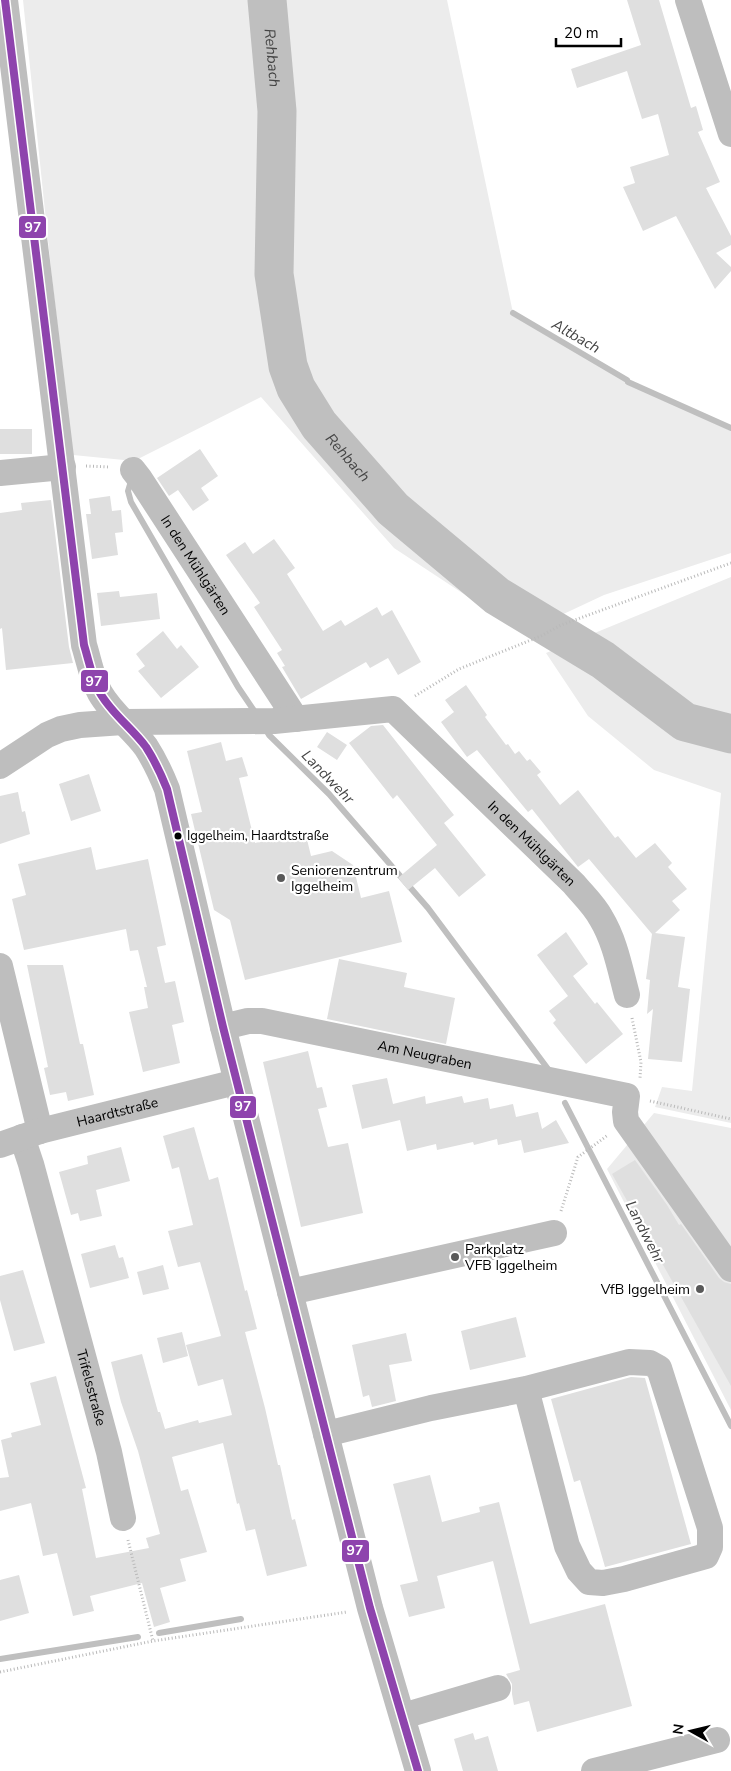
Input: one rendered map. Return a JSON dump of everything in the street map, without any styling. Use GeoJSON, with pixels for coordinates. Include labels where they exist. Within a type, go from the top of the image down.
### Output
{"type":"FeatureCollection","features":[{"type":"Feature","properties":{"kind":"street"},"geometry":{"type":"LineString","coordinates":[[5,0],[84,645],[92,675],[100,693],[157,764],[167,789],[236,1082],[370,1608],[418,1771]]}},
{"type":"Feature","properties":{"kind":"street"},"geometry":{"type":"LineString","coordinates":[[688,0],[731,134]]}},
{"type":"Feature","properties":{"kind":"street"},"geometry":{"type":"LineString","coordinates":[[0,472],[63,467]]}},
{"type":"Feature","properties":{"kind":"street","name":"In den Mühlgärten"},"geometry":{"type":"LineString","coordinates":[[133,470],[140,479],[275,720]]}},
{"type":"Feature","properties":{"kind":"street"},"geometry":{"type":"LineString","coordinates":[[0,766],[27,747],[61,729],[80,725],[123,722],[275,720],[393,709]]}},
{"type":"Feature","properties":{"kind":"street","name":"In den Mühlgärten"},"geometry":{"type":"LineString","coordinates":[[393,709],[587,899],[600,916],[610,934],[627,995]]}},
{"type":"Feature","properties":{"kind":"street","name":"Trifelsstraße"},"geometry":{"type":"LineString","coordinates":[[0,966],[21,1138],[31,1164],[99,1415],[122,1518]]}},
{"type":"Feature","properties":{"kind":"street","name":"Am Neugraben"},"geometry":{"type":"LineString","coordinates":[[223,1027],[248,1021],[262,1021],[627,1096]]}},
{"type":"Feature","properties":{"kind":"street","name":"Haardtstraße"},"geometry":{"type":"LineString","coordinates":[[21,1138],[236,1082]]}},
{"type":"Feature","properties":{"kind":"street"},"geometry":{"type":"LineString","coordinates":[[627,1096],[626,1121],[731,1269]]}},
{"type":"Feature","properties":{"kind":"street"},"geometry":{"type":"LineString","coordinates":[[290,1292],[554,1233]]}},
{"type":"Feature","properties":{"kind":"street"},"geometry":{"type":"LineString","coordinates":[[326,1434],[431,1408],[526,1390],[629,1362],[650,1364],[659,1368],[710,1528],[710,1547],[706,1556],[624,1579],[602,1583],[588,1582],[579,1570],[567,1546],[526,1390]]}},
{"type":"Feature","properties":{"kind":"street"},"geometry":{"type":"LineString","coordinates":[[403,1716],[498,1688]]}},
{"type":"Feature","properties":{"kind":"street"},"geometry":{"type":"LineString","coordinates":[[594,1771],[717,1740]]}},
{"type":"Feature","properties":{"kind":"path"},"geometry":{"type":"LineString","coordinates":[[63,467],[104,466],[133,470]]}},
{"type":"Feature","properties":{"kind":"path"},"geometry":{"type":"LineString","coordinates":[[393,709],[460,669],[541,636],[561,624],[731,563]]}},
{"type":"Feature","properties":{"kind":"path"},"geometry":{"type":"LineString","coordinates":[[627,995],[642,1062],[640,1078],[627,1096],[731,1119]]}},
{"type":"Feature","properties":{"kind":"path"},"geometry":{"type":"LineString","coordinates":[[554,1233],[578,1157],[599,1141]]}},
{"type":"Feature","properties":{"kind":"path"},"geometry":{"type":"LineString","coordinates":[[122,1518],[153,1641]]}},
{"type":"Feature","properties":{"kind":"path"},"geometry":{"type":"LineString","coordinates":[[0,1672],[153,1641],[370,1608]]}},
{"type":"Feature","properties":{"kind":"shaded area"},"geometry":{"type":"Polygon","coordinates":[[[23,0],[447,0],[513,313],[628,382],[731,431],[731,553],[604,595],[523,633],[394,548],[261,397],[134,461],[73,455],[52,278],[23,0]]]}},
{"type":"Feature","properties":{"kind":"shaded area"},"geometry":{"type":"Polygon","coordinates":[[[731,577],[731,1123],[655,1107],[662,1087],[692,1091],[721,793],[654,770],[588,716],[546,653],[731,577]]]}},
{"type":"Feature","properties":{"kind":"shaded area","name":"VfB Iggelheim"},"geometry":{"type":"Polygon","coordinates":[[[654,1113],[731,1128],[731,1410],[607,1169],[654,1113]]]}},
{"type":"Feature","properties":{"kind":"building"},"geometry":{"type":"Polygon","coordinates":[[[627,0],[659,0],[691,108],[696,106],[703,130],[698,132],[720,182],[706,188],[731,236],[731,245],[716,253],[731,267],[731,271],[715,289],[676,216],[643,231],[623,187],[635,183],[630,167],[669,155],[658,114],[642,119],[627,71],[577,88],[571,69],[641,45],[627,0]]]}},
{"type":"Feature","properties":{"kind":"building"},"geometry":{"type":"Polygon","coordinates":[[[0,429],[32,429],[32,454],[0,454],[0,429]]]}},
{"type":"Feature","properties":{"kind":"building"},"geometry":{"type":"Polygon","coordinates":[[[200,449],[218,476],[201,488],[209,500],[193,511],[178,490],[169,496],[157,478],[200,449]]]}},
{"type":"Feature","properties":{"kind":"building"},"geometry":{"type":"Polygon","coordinates":[[[110,496],[112,511],[121,510],[123,532],[115,533],[118,555],[92,559],[86,514],[91,514],[89,499],[110,496]]]}},
{"type":"Feature","properties":{"kind":"building"},"geometry":{"type":"Polygon","coordinates":[[[51,500],[69,647],[73,663],[6,670],[2,628],[0,629],[0,513],[22,510],[21,503],[51,500]]]}},
{"type":"Feature","properties":{"kind":"building"},"geometry":{"type":"Polygon","coordinates":[[[274,539],[295,568],[287,574],[323,631],[341,620],[345,626],[377,607],[382,616],[392,610],[421,662],[398,675],[388,658],[370,668],[366,662],[301,699],[282,667],[285,666],[277,653],[282,650],[254,607],[260,603],[226,555],[245,542],[253,554],[274,539]]]}},
{"type":"Feature","properties":{"kind":"building"},"geometry":{"type":"Polygon","coordinates":[[[119,591],[120,597],[157,593],[160,619],[101,626],[97,593],[119,591]]]}},
{"type":"Feature","properties":{"kind":"building"},"geometry":{"type":"Polygon","coordinates":[[[163,631],[177,649],[181,645],[199,667],[161,698],[138,671],[145,666],[136,654],[163,631]]]}},
{"type":"Feature","properties":{"kind":"building"},"geometry":{"type":"Polygon","coordinates":[[[466,685],[487,715],[485,717],[506,745],[508,744],[515,754],[519,751],[527,761],[530,759],[541,772],[537,775],[560,805],[578,790],[615,838],[618,836],[636,858],[655,843],[672,863],[668,867],[687,889],[672,901],[680,910],[655,933],[685,937],[678,987],[690,989],[682,1062],[648,1059],[653,1009],[647,1014],[650,980],[646,979],[652,934],[589,859],[578,867],[532,809],[528,812],[477,750],[467,757],[441,722],[454,712],[445,700],[466,685]]]}},
{"type":"Feature","properties":{"kind":"building"},"geometry":{"type":"Polygon","coordinates":[[[383,725],[454,815],[444,823],[486,875],[459,897],[435,868],[408,890],[398,878],[437,845],[397,795],[393,799],[349,743],[371,726],[383,725]]]}},
{"type":"Feature","properties":{"kind":"building"},"geometry":{"type":"Polygon","coordinates":[[[327,732],[347,745],[337,760],[317,747],[327,732]]]}},
{"type":"Feature","properties":{"kind":"building","name":"Seniorenzentrum Iggelheim"},"geometry":{"type":"Polygon","coordinates":[[[221,742],[226,761],[242,757],[248,776],[239,778],[255,843],[305,831],[311,856],[332,851],[353,865],[361,898],[389,891],[402,942],[245,980],[230,920],[214,910],[191,814],[202,812],[187,751],[221,742]]]}},
{"type":"Feature","properties":{"kind":"building"},"geometry":{"type":"Polygon","coordinates":[[[89,774],[101,811],[71,821],[59,784],[89,774]]]}},
{"type":"Feature","properties":{"kind":"building"},"geometry":{"type":"Polygon","coordinates":[[[18,792],[22,812],[25,811],[30,834],[0,844],[0,796],[18,792]]]}},
{"type":"Feature","properties":{"kind":"building"},"geometry":{"type":"Polygon","coordinates":[[[91,847],[96,870],[148,859],[166,945],[157,947],[165,983],[175,981],[184,1022],[172,1025],[180,1063],[143,1072],[129,1012],[148,1008],[144,987],[147,987],[138,950],[130,951],[126,929],[24,950],[12,899],[26,895],[18,864],[91,847]]]}},
{"type":"Feature","properties":{"kind":"building"},"geometry":{"type":"Polygon","coordinates":[[[566,932],[588,964],[573,976],[595,1004],[597,1002],[623,1034],[586,1064],[553,1023],[556,1020],[549,1011],[568,996],[537,955],[566,932]]]}},
{"type":"Feature","properties":{"kind":"building"},"geometry":{"type":"Polygon","coordinates":[[[339,959],[407,973],[404,987],[455,998],[446,1044],[327,1019],[339,959]]]}},
{"type":"Feature","properties":{"kind":"building"},"geometry":{"type":"Polygon","coordinates":[[[27,965],[63,965],[80,1044],[83,1044],[94,1095],[68,1101],[66,1092],[50,1095],[44,1068],[48,1067],[27,965]]]}},
{"type":"Feature","properties":{"kind":"building"},"geometry":{"type":"Polygon","coordinates":[[[308,1051],[317,1088],[322,1087],[327,1107],[318,1109],[328,1147],[348,1143],[363,1213],[301,1227],[263,1062],[308,1051]]]}},
{"type":"Feature","properties":{"kind":"building"},"geometry":{"type":"Polygon","coordinates":[[[387,1078],[393,1104],[425,1096],[426,1104],[462,1096],[464,1103],[488,1098],[490,1109],[513,1104],[516,1117],[538,1112],[542,1129],[556,1120],[569,1143],[524,1153],[521,1140],[498,1145],[497,1139],[474,1145],[473,1142],[437,1150],[436,1144],[407,1151],[400,1120],[362,1129],[352,1085],[387,1078]]]}},
{"type":"Feature","properties":{"kind":"building"},"geometry":{"type":"Polygon","coordinates":[[[194,1127],[209,1180],[218,1177],[245,1291],[247,1290],[257,1329],[245,1332],[278,1465],[280,1465],[292,1520],[295,1519],[307,1566],[267,1576],[255,1529],[246,1531],[239,1503],[237,1504],[223,1443],[172,1457],[181,1491],[188,1489],[207,1552],[180,1559],[186,1581],[160,1588],[170,1622],[154,1627],[142,1583],[90,1596],[94,1611],[73,1616],[57,1553],[43,1556],[31,1503],[0,1511],[0,1478],[9,1477],[1,1440],[12,1437],[11,1433],[41,1425],[30,1383],[56,1376],[86,1488],[82,1489],[96,1558],[149,1548],[146,1538],[160,1534],[138,1451],[121,1402],[111,1362],[142,1354],[158,1412],[160,1412],[165,1429],[198,1420],[199,1423],[232,1415],[223,1379],[198,1386],[186,1345],[221,1336],[200,1262],[178,1267],[168,1231],[193,1225],[179,1167],[172,1169],[163,1136],[194,1127]]]}},
{"type":"Feature","properties":{"kind":"building"},"geometry":{"type":"Polygon","coordinates":[[[121,1147],[130,1181],[96,1190],[102,1216],[80,1221],[78,1213],[71,1215],[59,1172],[88,1164],[87,1156],[121,1147]]]}},
{"type":"Feature","properties":{"kind":"building"},"geometry":{"type":"Polygon","coordinates":[[[635,1160],[679,1225],[681,1224],[719,1278],[731,1284],[731,1386],[612,1174],[635,1160]]]}},
{"type":"Feature","properties":{"kind":"building"},"geometry":{"type":"Polygon","coordinates":[[[115,1245],[119,1258],[123,1257],[129,1278],[90,1288],[81,1254],[115,1245]]]}},
{"type":"Feature","properties":{"kind":"building"},"geometry":{"type":"Polygon","coordinates":[[[163,1265],[169,1289],[143,1295],[137,1272],[163,1265]]]}},
{"type":"Feature","properties":{"kind":"building"},"geometry":{"type":"Polygon","coordinates":[[[23,1270],[45,1343],[14,1351],[0,1300],[0,1276],[23,1270]]]}},
{"type":"Feature","properties":{"kind":"building"},"geometry":{"type":"Polygon","coordinates":[[[516,1317],[526,1357],[470,1370],[461,1331],[516,1317]]]}},
{"type":"Feature","properties":{"kind":"building"},"geometry":{"type":"Polygon","coordinates":[[[182,1332],[188,1356],[163,1363],[157,1338],[182,1332]]]}},
{"type":"Feature","properties":{"kind":"building"},"geometry":{"type":"Polygon","coordinates":[[[406,1333],[412,1361],[389,1365],[396,1401],[372,1407],[369,1395],[363,1397],[352,1345],[406,1333]]]}},
{"type":"Feature","properties":{"kind":"building"},"geometry":{"type":"Polygon","coordinates":[[[631,1377],[645,1378],[691,1544],[605,1567],[580,1480],[574,1482],[551,1399],[631,1377]]]}},
{"type":"Feature","properties":{"kind":"building"},"geometry":{"type":"Polygon","coordinates":[[[430,1475],[442,1522],[480,1512],[479,1507],[499,1502],[530,1624],[605,1604],[632,1706],[537,1732],[529,1701],[514,1705],[512,1684],[506,1674],[520,1670],[493,1561],[437,1576],[445,1608],[409,1617],[400,1585],[418,1581],[393,1484],[430,1475]]]}},
{"type":"Feature","properties":{"kind":"building"},"geometry":{"type":"Polygon","coordinates":[[[19,1575],[29,1613],[0,1621],[0,1580],[19,1575]]]}},
{"type":"Feature","properties":{"kind":"building"},"geometry":{"type":"Polygon","coordinates":[[[473,1733],[475,1740],[488,1736],[498,1771],[463,1771],[454,1739],[473,1733]]]}},
{"type":"Feature","properties":{"kind":"waterway","name":"Rehbach"},"geometry":{"type":"LineString","coordinates":[[267,0],[277,111],[274,274],[288,366],[296,388],[319,425],[393,509],[497,596],[603,660],[685,722],[731,734]]}},
{"type":"Feature","properties":{"kind":"waterway","name":"Altbach"},"geometry":{"type":"LineString","coordinates":[[513,313],[627,380]]}},
{"type":"Feature","properties":{"kind":"waterway","name":"Altbach"},"geometry":{"type":"LineString","coordinates":[[628,382],[731,428]]}},
{"type":"Feature","properties":{"kind":"waterway","name":"Landwehr"},"geometry":{"type":"LineString","coordinates":[[131,481],[128,491],[131,502],[238,687],[257,715]]}},
{"type":"Feature","properties":{"kind":"waterway","name":"Landwehr"},"geometry":{"type":"LineString","coordinates":[[265,728],[269,735],[329,794],[428,908],[548,1069]]}},
{"type":"Feature","properties":{"kind":"waterway","name":"Landwehr"},"geometry":{"type":"LineString","coordinates":[[565,1103],[731,1426]]}},
{"type":"Feature","properties":{"kind":"waterway"},"geometry":{"type":"LineString","coordinates":[[159,1633],[241,1619]]}},
{"type":"Feature","properties":{"kind":"waterway"},"geometry":{"type":"LineString","coordinates":[[0,1659],[138,1637]]}},
{"type":"Feature","properties":{"kind":"transit line","name":"97"},"geometry":{"type":"LineString","coordinates":[[5,0],[84,645],[97,688],[110,708],[146,747],[167,789],[223,1027],[370,1608],[418,1771]]}},
{"type":"Feature","properties":{"kind":"place","name":"Iggelheim, Haardtstraße"},"geometry":{"type":"Point","coordinates":[178,836]}},
{"type":"Feature","properties":{"kind":"place","name":"Seniorenzentrum Iggelheim"},"geometry":{"type":"Point","coordinates":[281,878]}},
{"type":"Feature","properties":{"kind":"place","name":"Parkplatz VFB Iggelheim"},"geometry":{"type":"Point","coordinates":[455,1257]}},
{"type":"Feature","properties":{"kind":"place","name":"VfB Iggelheim"},"geometry":{"type":"Point","coordinates":[700,1289]}}]}
